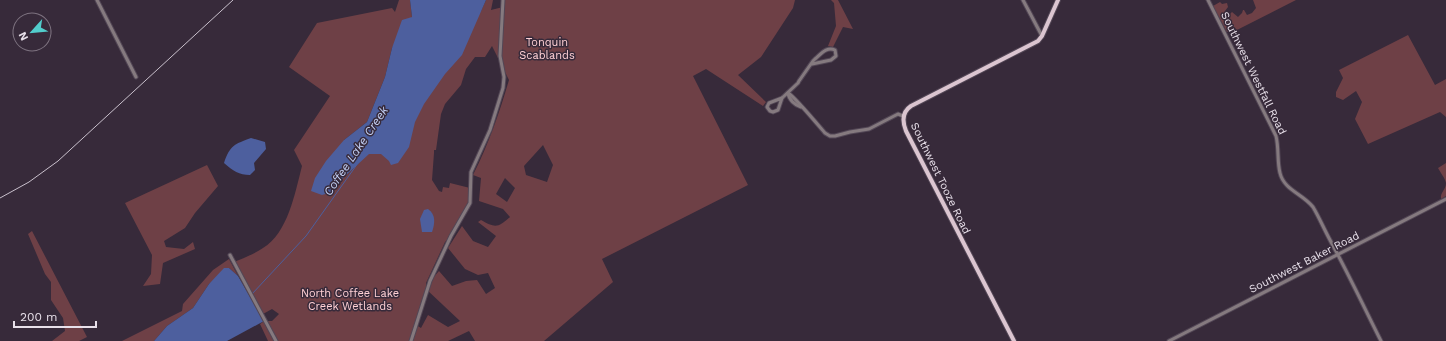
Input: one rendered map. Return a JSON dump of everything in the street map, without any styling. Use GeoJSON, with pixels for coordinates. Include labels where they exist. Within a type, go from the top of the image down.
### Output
{"type":"FeatureCollection","features":[{"type":"Feature","properties":{"kind":"main road"},"geometry":{"type":"LineString","coordinates":[[1042,36],[1058,0]]}},
{"type":"Feature","properties":{"kind":"main road","name":"Southwest Tooze Road"},"geometry":{"type":"LineString","coordinates":[[1014,341],[906,131],[903,116],[906,110],[911,106],[1034,43],[1042,36]]}},
{"type":"Feature","properties":{"kind":"street"},"geometry":{"type":"LineString","coordinates":[[97,0],[136,77]]}},
{"type":"Feature","properties":{"kind":"street"},"geometry":{"type":"LineString","coordinates":[[411,341],[429,284],[451,236],[469,204],[471,172],[490,130],[503,88],[504,77],[500,56],[503,0]]}},
{"type":"Feature","properties":{"kind":"street"},"geometry":{"type":"LineString","coordinates":[[1023,0],[1042,36]]}},
{"type":"Feature","properties":{"kind":"street","name":"Southwest Westfall Road"},"geometry":{"type":"LineString","coordinates":[[1208,0],[1276,136],[1279,148],[1280,173],[1285,183],[1293,191],[1299,193],[1312,207],[1381,341]]}},
{"type":"Feature","properties":{"kind":"street"},"geometry":{"type":"LineString","coordinates":[[782,98],[778,110],[773,112],[770,111],[767,107],[769,103],[782,98],[788,93],[812,64],[826,50],[832,48],[835,50],[836,56],[833,59],[812,64]]}},
{"type":"Feature","properties":{"kind":"street"},"geometry":{"type":"LineString","coordinates":[[788,93],[792,95],[825,133],[830,136],[869,130],[898,114],[903,116]]}},
{"type":"Feature","properties":{"kind":"street","name":"Southwest Baker Road"},"geometry":{"type":"LineString","coordinates":[[1169,341],[1446,199]]}},
{"type":"Feature","properties":{"kind":"street"},"geometry":{"type":"LineString","coordinates":[[230,255],[276,341]]}},
{"type":"Feature","properties":{"kind":"green space"},"geometry":{"type":"Polygon","coordinates":[[[399,0],[410,0],[412,17],[392,48],[385,77],[367,122],[344,140],[342,179],[358,164],[481,11],[486,0],[493,0],[491,10],[503,7],[503,0],[795,0],[793,8],[761,57],[738,75],[766,102],[763,106],[706,69],[693,76],[748,185],[602,259],[613,282],[544,341],[475,341],[469,331],[448,341],[268,341],[260,324],[264,321],[272,321],[279,314],[272,309],[263,314],[234,262],[263,248],[279,233],[289,212],[302,166],[294,150],[330,96],[289,67],[317,23],[392,8],[395,12],[399,0]],[[492,46],[485,57],[475,57],[466,69],[461,85],[445,104],[441,114],[436,150],[434,150],[432,180],[439,191],[442,192],[443,187],[449,188],[450,183],[470,188],[470,200],[460,223],[449,239],[445,242],[426,286],[439,271],[452,286],[466,281],[477,280],[486,294],[495,288],[488,273],[478,275],[465,269],[448,248],[462,226],[473,241],[488,247],[496,236],[478,222],[481,220],[496,226],[510,217],[503,209],[479,201],[481,178],[473,175],[493,128],[509,80],[492,46]],[[543,145],[524,166],[526,175],[547,182],[553,165],[543,145]],[[505,178],[496,194],[507,202],[515,188],[505,178]],[[426,289],[416,325],[421,328],[428,315],[448,327],[460,321],[426,289]]]}},
{"type":"Feature","properties":{"kind":"green space"},"geometry":{"type":"Polygon","coordinates":[[[831,0],[838,0],[853,29],[843,27],[833,47],[828,46],[836,26],[834,3],[831,0]]]}},
{"type":"Feature","properties":{"kind":"green space"},"geometry":{"type":"Polygon","coordinates":[[[1253,0],[1296,0],[1233,32],[1227,32],[1213,6],[1220,2],[1222,4],[1227,3],[1228,7],[1225,11],[1225,18],[1228,19],[1232,12],[1238,17],[1243,10],[1247,15],[1252,13],[1256,8],[1253,0]]]}},
{"type":"Feature","properties":{"kind":"green space"},"geometry":{"type":"Polygon","coordinates":[[[1408,35],[1435,85],[1446,79],[1446,117],[1440,112],[1368,144],[1355,119],[1362,102],[1356,91],[1343,100],[1336,97],[1336,92],[1343,78],[1339,70],[1408,35]]]}},
{"type":"Feature","properties":{"kind":"green space"},"geometry":{"type":"Polygon","coordinates":[[[1446,163],[1446,183],[1438,168],[1446,163]]]}},
{"type":"Feature","properties":{"kind":"green space"},"geometry":{"type":"Polygon","coordinates":[[[207,165],[218,186],[195,213],[185,228],[164,241],[166,247],[184,249],[193,242],[195,249],[163,263],[160,284],[143,286],[151,274],[152,255],[125,203],[207,165]]]}},
{"type":"Feature","properties":{"kind":"green space"},"geometry":{"type":"Polygon","coordinates":[[[1446,183],[1446,196],[1441,199],[1441,195],[1446,183]]]}},
{"type":"Feature","properties":{"kind":"green space"},"geometry":{"type":"Polygon","coordinates":[[[32,231],[87,337],[79,341],[52,341],[65,331],[63,318],[51,300],[51,282],[45,274],[28,234],[32,231]]]}},
{"type":"Feature","properties":{"kind":"green space"},"geometry":{"type":"Polygon","coordinates":[[[229,259],[238,276],[229,268],[209,284],[193,308],[167,326],[154,341],[122,341],[182,311],[183,304],[213,270],[229,259]]]}},
{"type":"Feature","properties":{"kind":"water"},"geometry":{"type":"Polygon","coordinates":[[[410,0],[486,0],[462,55],[445,74],[424,104],[415,122],[409,147],[398,163],[391,165],[389,161],[381,154],[369,154],[342,179],[332,192],[322,195],[311,191],[315,178],[326,161],[344,140],[367,122],[385,77],[392,48],[402,20],[412,17],[410,0]]]}},
{"type":"Feature","properties":{"kind":"water"},"geometry":{"type":"Polygon","coordinates":[[[251,138],[265,142],[266,149],[254,163],[255,170],[250,175],[239,173],[224,163],[228,152],[234,146],[251,138]]]}},
{"type":"Feature","properties":{"kind":"water"},"geometry":{"type":"Polygon","coordinates":[[[428,209],[434,217],[433,229],[432,232],[422,232],[420,219],[424,210],[428,209]]]}},
{"type":"Feature","properties":{"kind":"water"},"geometry":{"type":"Polygon","coordinates":[[[224,268],[229,268],[238,276],[264,321],[227,341],[154,341],[167,326],[193,308],[209,284],[224,268]]]}},
{"type":"Feature","properties":{"kind":"waterway","name":"Coffee Lake Creek"},"geometry":{"type":"LineString","coordinates":[[252,294],[306,236],[358,163]]}},
{"type":"Feature","properties":{"kind":"railway"},"geometry":{"type":"LineString","coordinates":[[0,198],[29,182],[58,161],[233,0]]}},
{"type":"Feature","properties":{"kind":"park label","name":"Tonquin Scablands"},"geometry":{"type":"Point","coordinates":[547,48]}},
{"type":"Feature","properties":{"kind":"park label","name":"North Coffee Lake Creek Wetlands"},"geometry":{"type":"Point","coordinates":[350,299]}}]}
